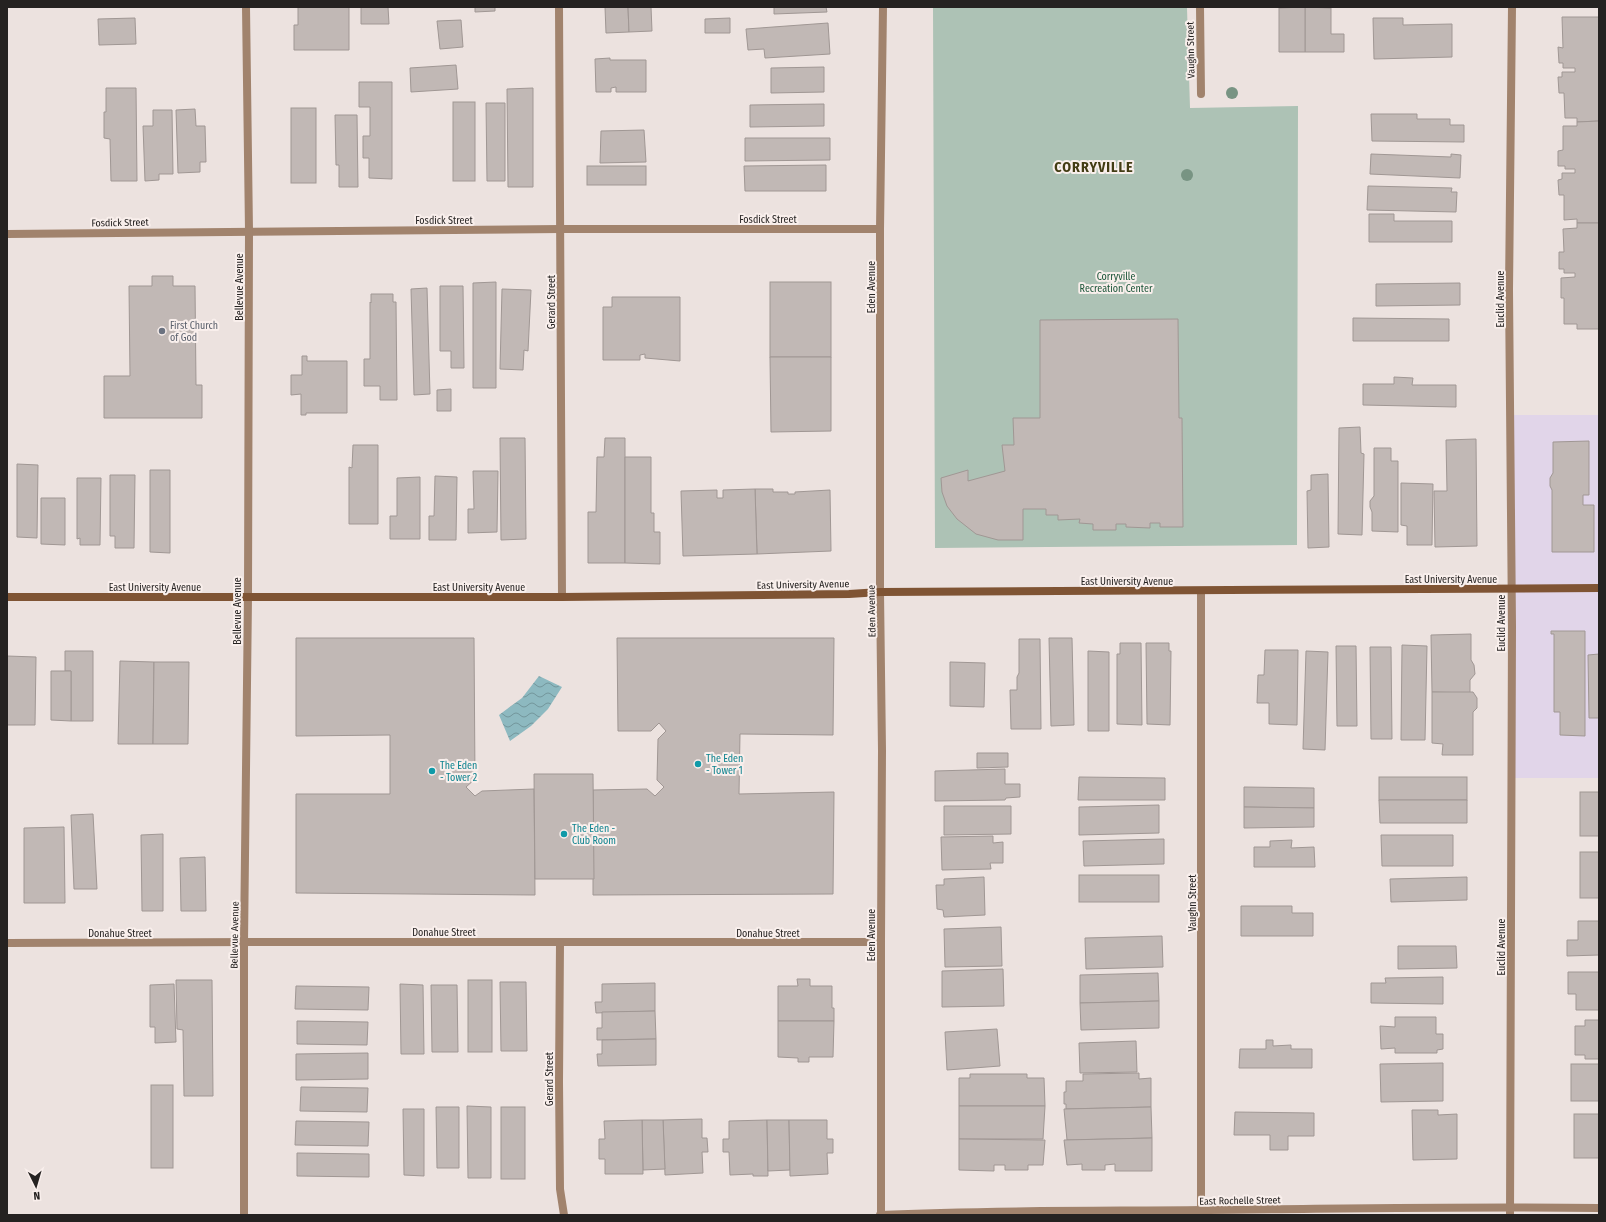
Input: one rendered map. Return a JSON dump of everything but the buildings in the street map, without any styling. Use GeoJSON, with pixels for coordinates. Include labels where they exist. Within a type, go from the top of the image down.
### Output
{"type":"FeatureCollection","features":[{"type":"Feature","properties":{"kind":"street","name":"Bellevue Avenue"},"geometry":{"type":"LineString","coordinates":[[244,1215],[244,942],[248,597],[249,231],[246,7]]}},
{"type":"Feature","properties":{"kind":"street","name":"Gerard Street"},"geometry":{"type":"LineString","coordinates":[[559,7],[562,597]]}},
{"type":"Feature","properties":{"kind":"street","name":"Eden Avenue"},"geometry":{"type":"LineString","coordinates":[[881,1215],[882,736],[880,592],[880,229],[883,7]]}},
{"type":"Feature","properties":{"kind":"street","name":"Vaughn Street"},"geometry":{"type":"LineString","coordinates":[[1200,7],[1200,94]]}},
{"type":"Feature","properties":{"kind":"street","name":"Euclid Avenue"},"geometry":{"type":"LineString","coordinates":[[1510,1211],[1511,589],[1509,290],[1512,7]]}},
{"type":"Feature","properties":{"kind":"street","name":"Fosdick Street"},"geometry":{"type":"LineString","coordinates":[[7,234],[561,229],[880,229]]}},
{"type":"Feature","properties":{"kind":"street","name":"East University Avenue"},"geometry":{"type":"LineString","coordinates":[[7,597],[562,597],[849,594],[880,592],[1599,588]]}},
{"type":"Feature","properties":{"kind":"street","name":"Vaughn Street"},"geometry":{"type":"LineString","coordinates":[[1201,591],[1201,1213]]}},
{"type":"Feature","properties":{"kind":"street","name":"Donahue Street"},"geometry":{"type":"LineString","coordinates":[[7,943],[881,942]]}},
{"type":"Feature","properties":{"kind":"street","name":"Gerard Street"},"geometry":{"type":"LineString","coordinates":[[560,943],[560,1189],[564,1215]]}},
{"type":"Feature","properties":{"kind":"street","name":"East Rochelle Street"},"geometry":{"type":"LineString","coordinates":[[881,1215],[928,1212],[1201,1213],[1510,1211],[1599,1208]]}},
{"type":"Feature","properties":{"kind":"shaded area"},"geometry":{"type":"Polygon","coordinates":[[[1510,415],[1599,415],[1599,778],[1511,778],[1510,415]]]}},
{"type":"Feature","properties":{"kind":"green space","name":"Corryville Recreation Center"},"geometry":{"type":"Polygon","coordinates":[[[933,7],[1187,8],[1190,108],[1298,106],[1297,545],[935,548],[933,7]]]}},
{"type":"Feature","properties":{"kind":"water"},"geometry":{"type":"Polygon","coordinates":[[[539,676],[562,687],[548,709],[531,726],[510,741],[499,715],[522,698],[539,676]]]}},
{"type":"Feature","properties":{"kind":"place","name":"First Church of God"},"geometry":{"type":"Point","coordinates":[162,331]}},
{"type":"Feature","properties":{"kind":"place","name":"The Eden - Tower 1"},"geometry":{"type":"Point","coordinates":[698,764]}},
{"type":"Feature","properties":{"kind":"place","name":"The Eden - Tower 2"},"geometry":{"type":"Point","coordinates":[432,771]}},
{"type":"Feature","properties":{"kind":"place","name":"The Eden - Club Room"},"geometry":{"type":"Point","coordinates":[564,834]}},
{"type":"Feature","properties":{"kind":"district","name":"CORRYVILLE"},"geometry":{"type":"Point","coordinates":[1094,167]}}]}
